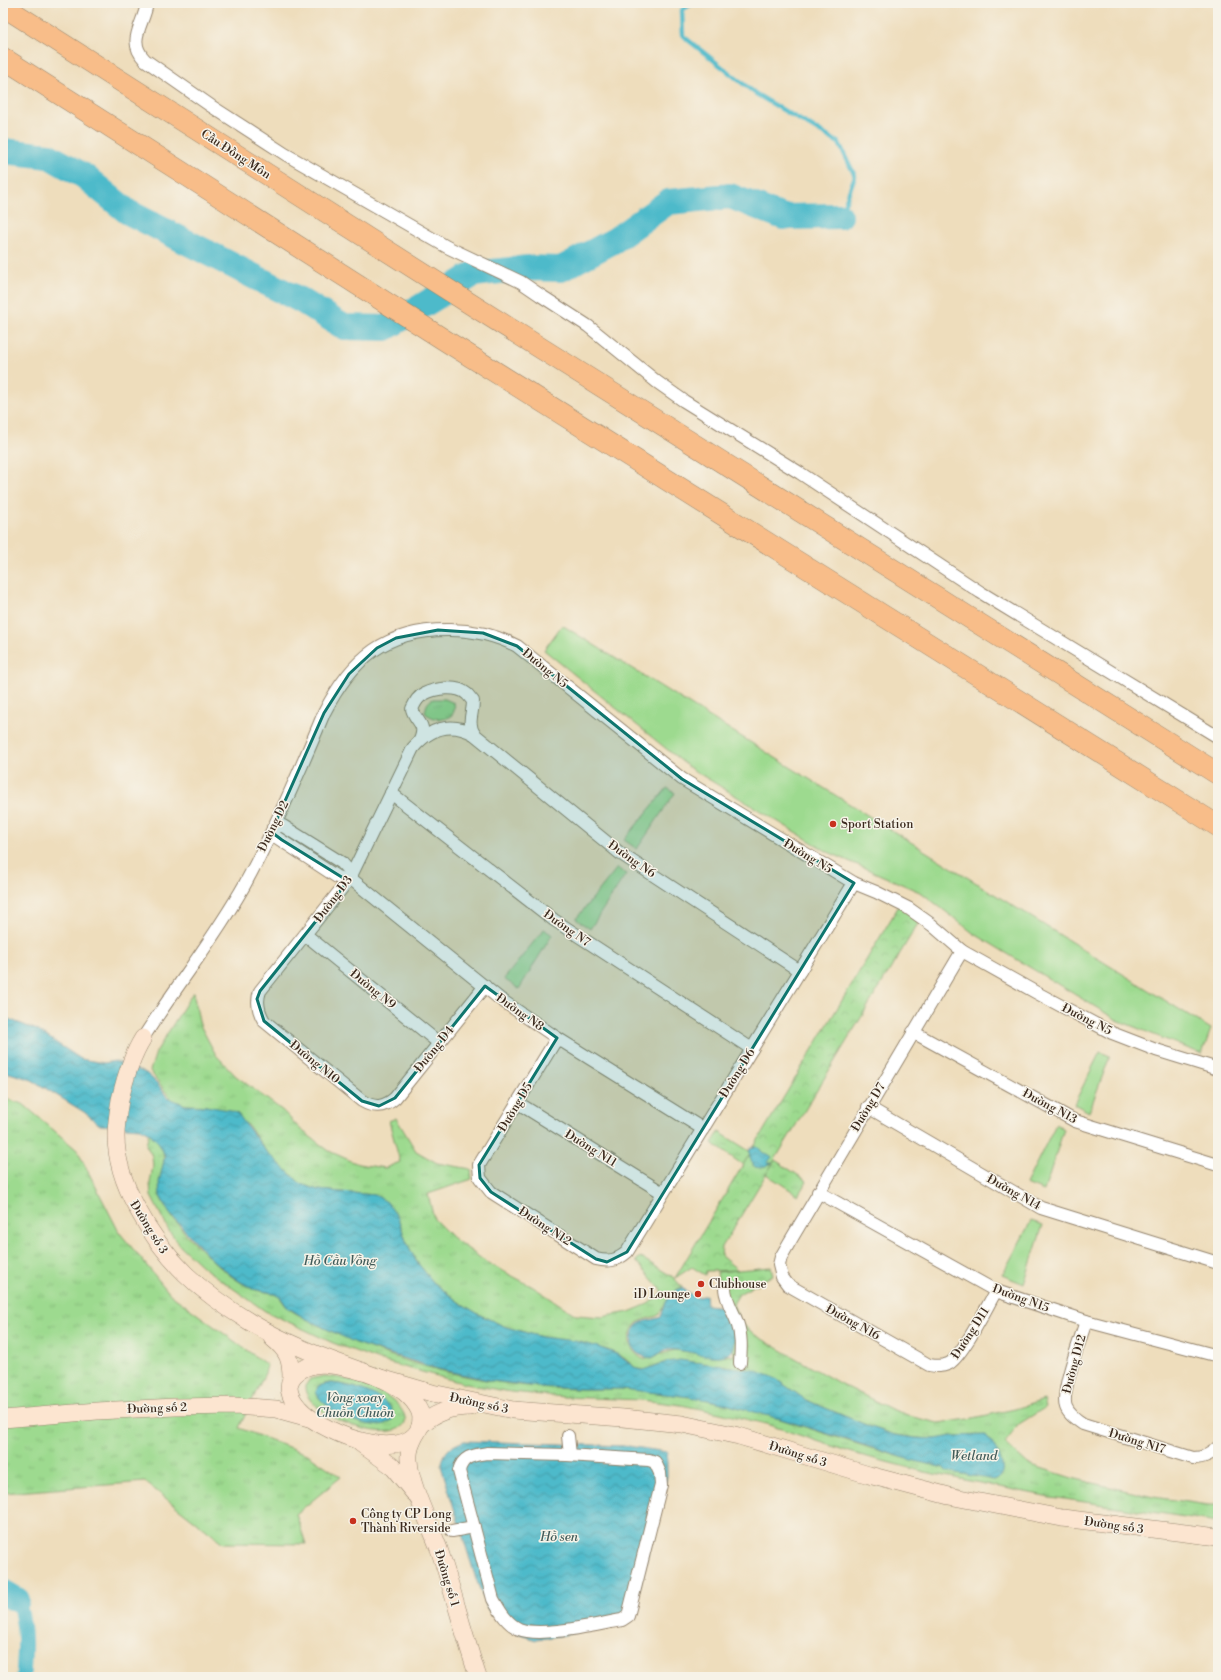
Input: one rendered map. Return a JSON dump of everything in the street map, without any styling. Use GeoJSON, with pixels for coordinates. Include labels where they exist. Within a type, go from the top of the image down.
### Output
{"type":"FeatureCollection","features":[{"type":"Feature","properties":{"kind":"highway","name":"Cầu Đồng Môn"},"geometry":{"type":"LineString","coordinates":[[3,6],[469,303],[1218,774]]}},
{"type":"Feature","properties":{"kind":"highway"},"geometry":{"type":"LineString","coordinates":[[3,58],[446,341],[1218,826]]}},
{"type":"Feature","properties":{"kind":"street"},"geometry":{"type":"LineString","coordinates":[[147,3],[136,35],[136,45],[141,56],[211,106],[285,154],[447,247],[490,269],[521,282],[588,326],[668,390],[800,473],[980,592],[1218,737]]}},
{"type":"Feature","properties":{"kind":"street","name":"Đường N5"},"geometry":{"type":"LineString","coordinates":[[415,632],[463,630],[483,633],[503,639],[517,646],[682,779],[854,883],[908,908],[932,925],[962,951],[1037,994],[1112,1033],[1156,1050],[1218,1069]]}},
{"type":"Feature","properties":{"kind":"street","name":"Đường D2"},"geometry":{"type":"LineString","coordinates":[[143,1038],[220,926],[245,884],[273,828],[324,713],[349,674],[361,660],[377,648],[396,638],[415,632]]}},
{"type":"Feature","properties":{"kind":"street"},"geometry":{"type":"LineString","coordinates":[[420,740],[423,732],[422,725],[414,716],[412,709],[416,700],[423,694],[444,689],[456,689],[467,693],[473,701],[470,727],[474,734]]}},
{"type":"Feature","properties":{"kind":"street","name":"Đường N6"},"geometry":{"type":"LineString","coordinates":[[420,740],[435,730],[451,727],[461,728],[474,734],[621,854],[800,971]]}},
{"type":"Feature","properties":{"kind":"street","name":"Đường D3"},"geometry":{"type":"LineString","coordinates":[[258,1008],[257,999],[260,991],[350,878],[392,793],[406,760],[420,740]]}},
{"type":"Feature","properties":{"kind":"street","name":"Đường N7"},"geometry":{"type":"LineString","coordinates":[[392,793],[554,920],[752,1049]]}},
{"type":"Feature","properties":{"kind":"street","name":"Đường N8"},"geometry":{"type":"LineString","coordinates":[[273,828],[283,826],[342,863],[349,871],[350,878],[500,999],[557,1038],[703,1129]]}},
{"type":"Feature","properties":{"kind":"street","name":"Đường D6"},"geometry":{"type":"LineString","coordinates":[[617,1260],[627,1252],[854,883]]}},
{"type":"Feature","properties":{"kind":"street","name":"Đường N9"},"geometry":{"type":"LineString","coordinates":[[306,935],[439,1043]]}},
{"type":"Feature","properties":{"kind":"street","name":"Đường D7"},"geometry":{"type":"LineString","coordinates":[[779,1265],[781,1257],[818,1192],[962,951]]}},
{"type":"Feature","properties":{"kind":"street","name":"Đường D4"},"geometry":{"type":"LineString","coordinates":[[379,1106],[388,1104],[395,1098],[485,986]]}},
{"type":"Feature","properties":{"kind":"street","name":"Đường N10"},"geometry":{"type":"LineString","coordinates":[[258,1008],[264,1021],[362,1101],[370,1105],[379,1106]]}},
{"type":"Feature","properties":{"kind":"street","name":"Đường N13"},"geometry":{"type":"LineString","coordinates":[[913,1032],[1075,1121],[1218,1165]]}},
{"type":"Feature","properties":{"kind":"street","name":"Đường số 3"},"geometry":{"type":"LineString","coordinates":[[143,1038],[133,1056],[125,1082],[117,1119],[116,1137],[120,1168],[124,1182],[136,1208],[156,1242],[178,1268],[192,1281],[218,1301],[251,1323],[287,1342],[371,1375],[432,1393],[513,1410],[682,1424],[739,1436],[869,1475],[949,1496],[1062,1518],[1218,1537]]}},
{"type":"Feature","properties":{"kind":"street","name":"Đường D5"},"geometry":{"type":"LineString","coordinates":[[480,1178],[479,1165],[557,1038]]}},
{"type":"Feature","properties":{"kind":"street","name":"Đường N11"},"geometry":{"type":"LineString","coordinates":[[518,1103],[663,1193]]}},
{"type":"Feature","properties":{"kind":"street","name":"Đường N14"},"geometry":{"type":"LineString","coordinates":[[868,1108],[1041,1208],[1218,1263]]}},
{"type":"Feature","properties":{"kind":"street","name":"Đường N12"},"geometry":{"type":"LineString","coordinates":[[480,1178],[491,1192],[596,1259],[607,1262],[617,1260]]}},
{"type":"Feature","properties":{"kind":"street","name":"Đường N15"},"geometry":{"type":"LineString","coordinates":[[818,1192],[996,1291],[1086,1321],[1218,1356]]}},
{"type":"Feature","properties":{"kind":"street","name":"Đường N16"},"geometry":{"type":"LineString","coordinates":[[779,1265],[782,1277],[788,1286],[929,1365],[938,1366]]}},
{"type":"Feature","properties":{"kind":"street"},"geometry":{"type":"LineString","coordinates":[[725,1289],[725,1297],[736,1320],[740,1335],[740,1364]]}},
{"type":"Feature","properties":{"kind":"street","name":"Đường D11"},"geometry":{"type":"LineString","coordinates":[[938,1366],[949,1364],[958,1355],[996,1291]]}},
{"type":"Feature","properties":{"kind":"street","name":"Đường D12"},"geometry":{"type":"LineString","coordinates":[[1066,1408],[1064,1393],[1086,1321]]}},
{"type":"Feature","properties":{"kind":"street"},"geometry":{"type":"LineString","coordinates":[[251,1323],[274,1340],[286,1353],[292,1365],[290,1390],[292,1399],[300,1409],[311,1418],[352,1438],[392,1466],[411,1488],[421,1504]]}},
{"type":"Feature","properties":{"kind":"street"},"geometry":{"type":"LineString","coordinates":[[291,1379],[301,1368],[312,1364],[336,1365],[371,1375],[400,1390],[412,1399],[421,1416],[418,1430]]}},
{"type":"Feature","properties":{"kind":"street","name":"Đường số 2"},"geometry":{"type":"LineString","coordinates":[[3,1419],[97,1411],[235,1406],[276,1409],[311,1418]]}},
{"type":"Feature","properties":{"kind":"street"},"geometry":{"type":"LineString","coordinates":[[352,1438],[383,1445],[398,1444],[408,1440],[435,1414],[457,1407],[471,1406],[513,1410]]}},
{"type":"Feature","properties":{"kind":"street","name":"Đường N17"},"geometry":{"type":"LineString","coordinates":[[1066,1408],[1073,1417],[1084,1424],[1193,1458],[1202,1458],[1216,1450]]}},
{"type":"Feature","properties":{"kind":"street","name":"Đường số 1"},"geometry":{"type":"LineString","coordinates":[[418,1430],[409,1450],[409,1460],[421,1504],[439,1549],[478,1677]]}},
{"type":"Feature","properties":{"kind":"street"},"geometry":{"type":"LineString","coordinates":[[568,1436],[570,1455]]}},
{"type":"Feature","properties":{"kind":"street"},"geometry":{"type":"LineString","coordinates":[[487,1453],[570,1455],[649,1460],[655,1462],[660,1472],[661,1485],[628,1616],[622,1620],[543,1632],[520,1629],[502,1615],[493,1600],[474,1527],[459,1471],[460,1464],[469,1456],[487,1453]]}},
{"type":"Feature","properties":{"kind":"street"},"geometry":{"type":"LineString","coordinates":[[452,1530],[474,1527]]}},
{"type":"Feature","properties":{"kind":"highlighted area"},"geometry":{"type":"Polygon","coordinates":[[[438,630],[483,633],[517,646],[682,779],[854,883],[627,1252],[607,1262],[596,1259],[491,1192],[480,1178],[479,1165],[557,1038],[485,986],[395,1098],[379,1106],[362,1101],[264,1021],[257,999],[260,991],[348,881],[282,840],[274,834],[273,828],[324,713],[349,674],[377,648],[396,638],[438,630]]]}},
{"type":"Feature","properties":{"kind":"green space","name":"Sport Station"},"geometry":{"type":"Polygon","coordinates":[[[562,625],[1211,1029],[1202,1054],[1117,1020],[973,933],[922,893],[828,852],[690,768],[544,650],[562,625]]]}},
{"type":"Feature","properties":{"kind":"green space"},"geometry":{"type":"Polygon","coordinates":[[[433,699],[445,699],[454,703],[453,714],[450,717],[441,719],[425,713],[427,704],[433,699]]]}},
{"type":"Feature","properties":{"kind":"green space"},"geometry":{"type":"Polygon","coordinates":[[[667,788],[675,793],[637,849],[624,840],[667,788]]]}},
{"type":"Feature","properties":{"kind":"green space"},"geometry":{"type":"Polygon","coordinates":[[[617,868],[626,874],[590,929],[576,919],[617,868]]]}},
{"type":"Feature","properties":{"kind":"green space"},"geometry":{"type":"Polygon","coordinates":[[[900,904],[922,917],[722,1247],[721,1256],[738,1270],[706,1271],[705,1275],[692,1267],[675,1278],[900,904]]]}},
{"type":"Feature","properties":{"kind":"green space"},"geometry":{"type":"Polygon","coordinates":[[[544,929],[552,935],[519,989],[504,979],[544,929]]]}},
{"type":"Feature","properties":{"kind":"green space"},"geometry":{"type":"Polygon","coordinates":[[[193,992],[200,1025],[216,1055],[236,1076],[283,1111],[300,1129],[329,1151],[358,1164],[385,1168],[400,1162],[389,1121],[396,1118],[416,1151],[437,1163],[471,1169],[472,1179],[428,1194],[434,1219],[453,1238],[486,1262],[533,1287],[576,1315],[602,1317],[629,1312],[648,1304],[663,1292],[636,1261],[640,1257],[673,1277],[682,1287],[671,1295],[659,1315],[637,1323],[631,1333],[630,1345],[636,1354],[643,1359],[675,1350],[734,1356],[731,1315],[721,1300],[717,1272],[771,1267],[773,1275],[739,1294],[733,1304],[740,1322],[755,1335],[839,1383],[891,1409],[913,1417],[938,1423],[969,1419],[1015,1409],[1044,1400],[1046,1407],[1019,1424],[1005,1443],[1028,1464],[1072,1478],[1153,1497],[1218,1505],[1218,1522],[1045,1496],[925,1472],[856,1454],[766,1424],[681,1405],[641,1400],[564,1397],[511,1392],[466,1384],[382,1361],[333,1343],[265,1311],[204,1268],[181,1247],[168,1229],[151,1196],[150,1183],[153,1166],[152,1156],[146,1145],[149,1133],[156,1139],[163,1150],[164,1163],[159,1191],[161,1198],[175,1221],[196,1245],[218,1266],[240,1282],[254,1289],[278,1296],[287,1307],[294,1312],[334,1333],[362,1345],[419,1365],[479,1379],[509,1384],[565,1389],[624,1389],[681,1395],[714,1401],[777,1418],[902,1457],[966,1471],[972,1436],[935,1439],[895,1435],[871,1427],[806,1400],[777,1380],[659,1364],[647,1370],[637,1369],[624,1358],[608,1350],[581,1343],[542,1337],[506,1327],[480,1315],[457,1301],[433,1282],[416,1261],[406,1241],[398,1218],[375,1195],[318,1190],[301,1184],[265,1150],[248,1125],[206,1106],[185,1105],[171,1099],[150,1071],[156,1052],[193,992]]]}},
{"type":"Feature","properties":{"kind":"green space"},"geometry":{"type":"Polygon","coordinates":[[[1100,1052],[1110,1056],[1089,1112],[1074,1104],[1100,1052]]]}},
{"type":"Feature","properties":{"kind":"green space"},"geometry":{"type":"Polygon","coordinates":[[[3,1098],[23,1104],[77,1150],[119,1232],[171,1295],[267,1365],[265,1373],[239,1428],[309,1455],[341,1477],[296,1514],[306,1544],[223,1543],[145,1482],[3,1493],[3,1098]]]}},
{"type":"Feature","properties":{"kind":"green space"},"geometry":{"type":"Polygon","coordinates":[[[1056,1124],[1064,1129],[1044,1191],[1026,1184],[1056,1124]]]}},
{"type":"Feature","properties":{"kind":"green space"},"geometry":{"type":"Polygon","coordinates":[[[719,1132],[751,1152],[743,1165],[712,1143],[719,1132]]]}},
{"type":"Feature","properties":{"kind":"green space"},"geometry":{"type":"Polygon","coordinates":[[[775,1160],[807,1181],[798,1195],[766,1174],[775,1160]]]}},
{"type":"Feature","properties":{"kind":"green space"},"geometry":{"type":"Polygon","coordinates":[[[1031,1221],[1043,1225],[1024,1284],[1002,1275],[1031,1221]]]}},
{"type":"Feature","properties":{"kind":"green space"},"geometry":{"type":"Polygon","coordinates":[[[324,1376],[334,1377],[369,1386],[390,1398],[398,1406],[404,1414],[405,1423],[403,1426],[391,1431],[377,1431],[345,1423],[316,1406],[308,1396],[305,1386],[310,1379],[324,1376]],[[330,1383],[324,1384],[317,1395],[330,1408],[354,1420],[373,1424],[382,1424],[377,1397],[354,1387],[330,1383]]]}},
{"type":"Feature","properties":{"kind":"water","name":"Hồ Cầu Vồng"},"geometry":{"type":"Polygon","coordinates":[[[3,1017],[37,1030],[81,1059],[104,1063],[115,1061],[146,1073],[157,1083],[167,1097],[185,1105],[206,1106],[229,1110],[238,1114],[265,1150],[301,1184],[318,1190],[375,1195],[387,1202],[398,1218],[406,1241],[416,1261],[433,1282],[457,1301],[480,1315],[506,1327],[542,1337],[575,1341],[598,1347],[617,1354],[637,1369],[643,1370],[666,1362],[680,1360],[754,1370],[773,1377],[806,1400],[871,1427],[895,1435],[935,1439],[952,1436],[986,1435],[1000,1458],[1002,1471],[1000,1476],[994,1480],[946,1471],[944,1468],[911,1460],[784,1420],[714,1401],[623,1389],[539,1387],[492,1381],[438,1369],[358,1344],[306,1319],[287,1307],[281,1298],[273,1293],[252,1289],[233,1277],[209,1257],[170,1214],[160,1196],[159,1182],[165,1156],[159,1143],[149,1133],[140,1128],[100,1125],[84,1112],[32,1080],[3,1071],[3,1017]]]}},
{"type":"Feature","properties":{"kind":"water"},"geometry":{"type":"Polygon","coordinates":[[[757,1146],[763,1153],[772,1157],[767,1163],[772,1163],[761,1168],[755,1167],[751,1160],[750,1148],[757,1146]]]}},
{"type":"Feature","properties":{"kind":"water"},"geometry":{"type":"Polygon","coordinates":[[[682,1288],[697,1298],[706,1295],[707,1305],[727,1307],[728,1317],[733,1321],[735,1335],[735,1343],[732,1351],[725,1355],[707,1356],[676,1350],[668,1350],[652,1358],[643,1356],[636,1352],[631,1341],[636,1326],[639,1323],[661,1317],[670,1295],[682,1288]]]}},
{"type":"Feature","properties":{"kind":"water","name":"Vòng xoay Chuồn Chuồn"},"geometry":{"type":"Polygon","coordinates":[[[330,1383],[358,1389],[379,1398],[388,1404],[392,1411],[393,1419],[385,1424],[375,1425],[363,1423],[339,1414],[328,1407],[320,1399],[316,1392],[318,1386],[330,1383]]]}},
{"type":"Feature","properties":{"kind":"water","name":"Hồ sen"},"geometry":{"type":"Polygon","coordinates":[[[464,1441],[628,1446],[667,1452],[667,1476],[630,1622],[536,1639],[517,1633],[488,1610],[476,1579],[441,1466],[444,1456],[448,1450],[464,1441]]]}},
{"type":"Feature","properties":{"kind":"waterway"},"geometry":{"type":"LineString","coordinates":[[693,3],[682,10],[683,36],[756,94],[839,143],[855,176],[840,216]]}},
{"type":"Feature","properties":{"kind":"waterway"},"geometry":{"type":"LineString","coordinates":[[3,151],[49,156],[84,176],[128,212],[302,301],[344,327],[386,328],[474,274],[528,268],[561,269],[615,240],[668,202],[730,196],[783,217],[840,216]]}},
{"type":"Feature","properties":{"kind":"waterway"},"geometry":{"type":"LineString","coordinates":[[3,1592],[17,1600]]}},
{"type":"Feature","properties":{"kind":"waterway"},"geometry":{"type":"LineString","coordinates":[[17,1600],[24,1628],[25,1648],[23,1677]]}},
{"type":"Feature","properties":{"kind":"place","name":"Sport Station"},"geometry":{"type":"Point","coordinates":[833,824]}},
{"type":"Feature","properties":{"kind":"place","name":"Clubhouse"},"geometry":{"type":"Point","coordinates":[701,1284]}},
{"type":"Feature","properties":{"kind":"place","name":"iD Lounge"},"geometry":{"type":"Point","coordinates":[698,1294]}},
{"type":"Feature","properties":{"kind":"place","name":"Công ty CP Long Thành Riverside"},"geometry":{"type":"Point","coordinates":[353,1521]}},
{"type":"Feature","properties":{"kind":"water label","name":"Wetland"},"geometry":{"type":"Point","coordinates":[974,1455]}}]}
